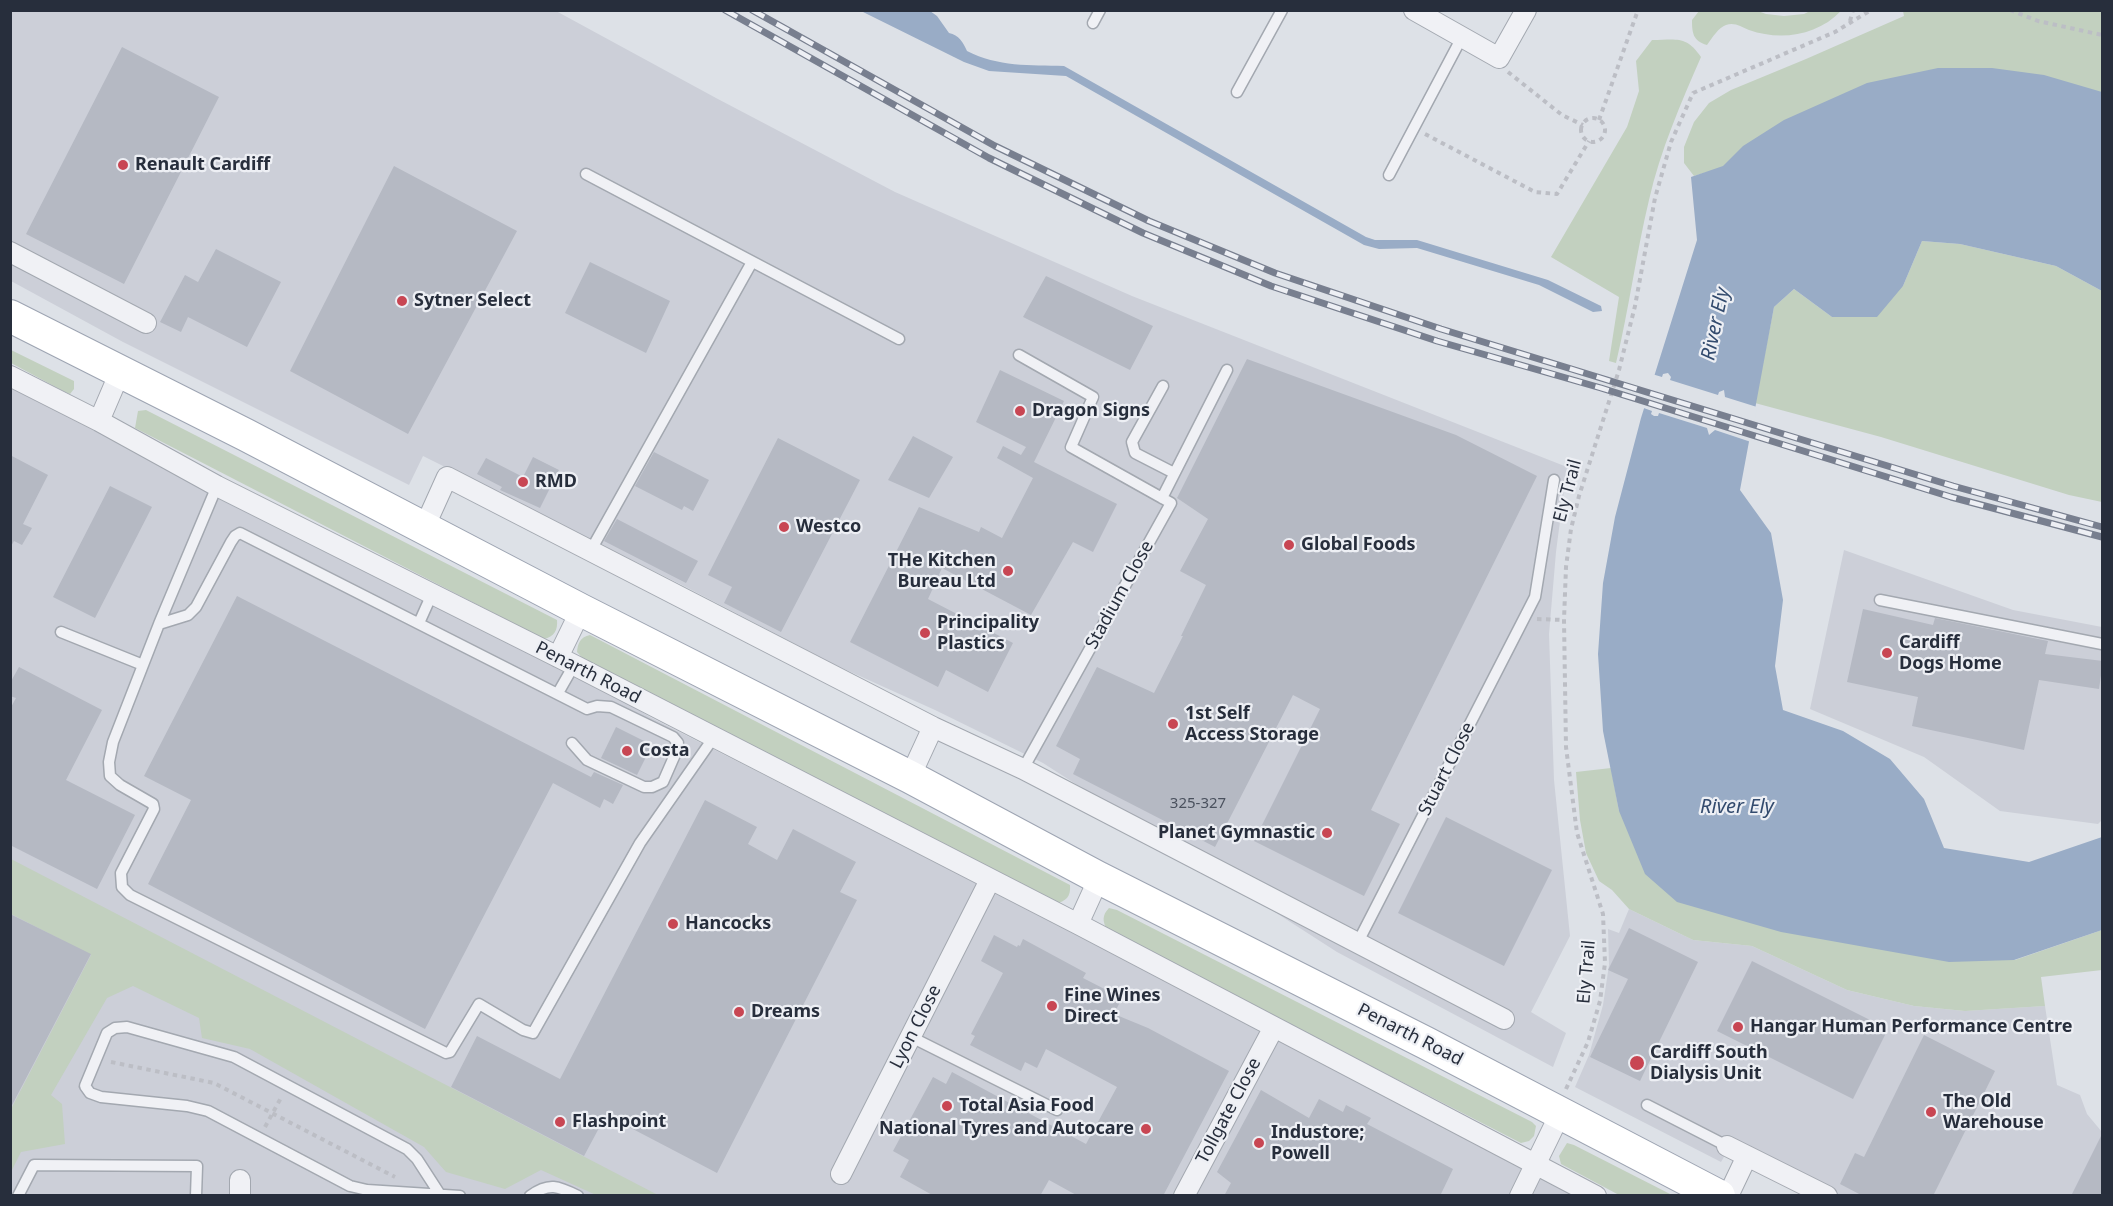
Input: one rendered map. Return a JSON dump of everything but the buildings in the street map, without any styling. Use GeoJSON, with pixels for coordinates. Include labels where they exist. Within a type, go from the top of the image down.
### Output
{"type":"FeatureCollection","features":[{"type":"Feature","properties":{"kind":"main road","name":"Penarth Road"},"geometry":{"type":"LineString","coordinates":[[10,316],[910,777],[1099,878],[1562,1105],[1719,1196]]}},
{"type":"Feature","properties":{"kind":"street"},"geometry":{"type":"LineString","coordinates":[[1414,10],[1499,58],[1526,10]]}},
{"type":"Feature","properties":{"kind":"street"},"geometry":{"type":"LineString","coordinates":[[10,252],[146,323]]}},
{"type":"Feature","properties":{"kind":"street"},"geometry":{"type":"LineString","coordinates":[[99,421],[120,372]]}},
{"type":"Feature","properties":{"kind":"street","name":"Penarth Road"},"geometry":{"type":"LineString","coordinates":[[10,376],[99,421],[217,486],[566,661],[1078,924],[1596,1196]]}},
{"type":"Feature","properties":{"kind":"street"},"geometry":{"type":"LineString","coordinates":[[424,528],[447,477],[933,728],[1023,769],[1504,1018]]}},
{"type":"Feature","properties":{"kind":"street"},"geometry":{"type":"LineString","coordinates":[[566,661],[581,610]]}},
{"type":"Feature","properties":{"kind":"street"},"geometry":{"type":"LineString","coordinates":[[910,777],[933,728]]}},
{"type":"Feature","properties":{"kind":"street"},"geometry":{"type":"LineString","coordinates":[[1078,924],[1099,878]]}},
{"type":"Feature","properties":{"kind":"street","name":"Lyon Close"},"geometry":{"type":"LineString","coordinates":[[841,1174],[990,880]]}},
{"type":"Feature","properties":{"kind":"street","name":"Tollgate Close"},"geometry":{"type":"LineString","coordinates":[[1184,1196],[1274,1027]]}},
{"type":"Feature","properties":{"kind":"street"},"geometry":{"type":"LineString","coordinates":[[1520,1196],[1562,1105]]}},
{"type":"Feature","properties":{"kind":"street"},"geometry":{"type":"LineString","coordinates":[[1727,1146],[1827,1196]]}},
{"type":"Feature","properties":{"kind":"street"},"geometry":{"type":"LineString","coordinates":[[1728,1196],[1748,1156]]}},
{"type":"Feature","properties":{"kind":"lane"},"geometry":{"type":"LineString","coordinates":[[1093,23],[1100,10]]}},
{"type":"Feature","properties":{"kind":"lane"},"geometry":{"type":"LineString","coordinates":[[1237,92],[1282,10]]}},
{"type":"Feature","properties":{"kind":"lane"},"geometry":{"type":"LineString","coordinates":[[1389,175],[1462,37]]}},
{"type":"Feature","properties":{"kind":"lane"},"geometry":{"type":"LineString","coordinates":[[586,174],[898,339]]}},
{"type":"Feature","properties":{"kind":"lane"},"geometry":{"type":"LineString","coordinates":[[591,550],[752,262]]}},
{"type":"Feature","properties":{"kind":"lane"},"geometry":{"type":"LineString","coordinates":[[1019,355],[1093,398],[1071,447],[1162,498],[1227,370]]}},
{"type":"Feature","properties":{"kind":"lane"},"geometry":{"type":"LineString","coordinates":[[1163,386],[1132,442],[1135,453],[1174,473]]}},
{"type":"Feature","properties":{"kind":"lane","name":"Stuart Close"},"geometry":{"type":"LineString","coordinates":[[1358,942],[1535,597],[1554,480]]}},
{"type":"Feature","properties":{"kind":"lane"},"geometry":{"type":"LineString","coordinates":[[217,486],[113,742],[109,762],[110,776],[120,785],[153,804],[154,809],[121,873],[122,887],[130,895],[446,1053],[450,1052],[479,1004],[530,1033],[536,1030],[640,843],[714,737]]}},
{"type":"Feature","properties":{"kind":"lane","name":"Stadium Close"},"geometry":{"type":"LineString","coordinates":[[1023,769],[1171,503],[1162,498]]}},
{"type":"Feature","properties":{"kind":"lane"},"geometry":{"type":"LineString","coordinates":[[159,624],[188,615],[196,608],[231,542],[240,533],[587,709],[597,706],[611,707],[673,737],[678,743],[663,782],[658,786],[644,787],[587,760],[572,743]]}},
{"type":"Feature","properties":{"kind":"lane"},"geometry":{"type":"LineString","coordinates":[[419,623],[432,594]]}},
{"type":"Feature","properties":{"kind":"lane"},"geometry":{"type":"LineString","coordinates":[[1881,600],[2103,644]]}},
{"type":"Feature","properties":{"kind":"lane"},"geometry":{"type":"LineString","coordinates":[[61,632],[143,665]]}},
{"type":"Feature","properties":{"kind":"lane"},"geometry":{"type":"LineString","coordinates":[[558,693],[566,661]]}},
{"type":"Feature","properties":{"kind":"lane"},"geometry":{"type":"LineString","coordinates":[[439,1193],[417,1159],[407,1149],[234,1057],[127,1028],[115,1028],[107,1033],[86,1086],[90,1093],[101,1097],[188,1106],[208,1111],[350,1186],[367,1190],[460,1196]]}},
{"type":"Feature","properties":{"kind":"lane"},"geometry":{"type":"LineString","coordinates":[[911,1037],[1057,1110]]}},
{"type":"Feature","properties":{"kind":"lane"},"geometry":{"type":"LineString","coordinates":[[1647,1105],[1727,1146]]}},
{"type":"Feature","properties":{"kind":"lane"},"geometry":{"type":"LineString","coordinates":[[18,1196],[34,1165],[196,1166],[196,1196]]}},
{"type":"Feature","properties":{"kind":"lane"},"geometry":{"type":"LineString","coordinates":[[530,1196],[539,1188],[551,1186],[563,1188],[578,1196]]}},
{"type":"Feature","properties":{"kind":"path"},"geometry":{"type":"LineString","coordinates":[[1599,120],[1638,10]]}},
{"type":"Feature","properties":{"kind":"path"},"geometry":{"type":"LineString","coordinates":[[1850,22],[1853,10]]}},
{"type":"Feature","properties":{"kind":"path","name":"Ely Trail"},"geometry":{"type":"LineString","coordinates":[[1562,1105],[1588,1042],[1600,1001],[1605,963],[1603,914],[1577,833],[1566,747],[1564,620],[1566,567],[1571,529],[1579,496],[1619,370],[1635,306],[1655,198],[1671,142],[1693,93],[1835,32],[1871,10]]}},
{"type":"Feature","properties":{"kind":"path"},"geometry":{"type":"LineString","coordinates":[[2010,10],[2038,21],[2103,36]]}},
{"type":"Feature","properties":{"kind":"path"},"geometry":{"type":"LineString","coordinates":[[1499,58],[1509,73],[1562,115],[1583,125]]}},
{"type":"Feature","properties":{"kind":"path"},"geometry":{"type":"LineString","coordinates":[[1592,118],[1599,120],[1604,126],[1604,134],[1600,140],[1589,141],[1583,136],[1583,125],[1592,118]]}},
{"type":"Feature","properties":{"kind":"path"},"geometry":{"type":"LineString","coordinates":[[1414,128],[1535,192],[1557,194],[1589,141]]}},
{"type":"Feature","properties":{"kind":"path"},"geometry":{"type":"LineString","coordinates":[[1524,618],[1564,620]]}},
{"type":"Feature","properties":{"kind":"path"},"geometry":{"type":"LineString","coordinates":[[100,1048],[113,1054],[110,1063],[214,1083],[404,1180],[403,1192]]}},
{"type":"Feature","properties":{"kind":"path"},"geometry":{"type":"LineString","coordinates":[[259,1138],[288,1086]]}},
{"type":"Feature","properties":{"kind":"shaded area"},"geometry":{"type":"Polygon","coordinates":[[[11,11],[556,11],[895,192],[1132,296],[1567,467],[1556,552],[1549,634],[1554,780],[1570,936],[1531,1012],[1566,1033],[1553,1067],[1337,952],[1043,763],[935,710],[833,664],[686,587],[423,456],[409,485],[123,342],[11,281],[11,11]]]}},
{"type":"Feature","properties":{"kind":"shaded area"},"geometry":{"type":"Polygon","coordinates":[[[10,386],[596,685],[650,717],[1204,999],[1579,1195],[11,1195],[10,386]]]}},
{"type":"Feature","properties":{"kind":"shaded area"},"geometry":{"type":"Polygon","coordinates":[[[1844,550],[2013,610],[2102,627],[2102,820],[2098,824],[2000,811],[1924,757],[1810,709],[1844,550]]]}},
{"type":"Feature","properties":{"kind":"shaded area"},"geometry":{"type":"Polygon","coordinates":[[[1629,909],[1693,940],[1752,946],[1847,990],[1914,1006],[1965,1011],[2045,1006],[2057,1085],[2080,1095],[2087,1114],[2102,1132],[2102,1195],[1840,1195],[1732,1143],[1721,1162],[1575,1087],[1589,1055],[1603,1005],[1609,965],[1608,929],[1619,933],[1629,909]]]}},
{"type":"Feature","properties":{"kind":"green space"},"geometry":{"type":"Polygon","coordinates":[[[1699,11],[1758,11],[1784,16],[1804,14],[1810,11],[1841,11],[1821,26],[1798,34],[1773,35],[1729,24],[1718,30],[1707,45],[1696,39],[1693,33],[1692,20],[1699,11]]]}},
{"type":"Feature","properties":{"kind":"green space"},"geometry":{"type":"Polygon","coordinates":[[[1903,11],[2102,11],[2102,103],[1730,165],[1694,176],[1684,163],[1684,147],[1694,122],[1709,103],[1731,90],[1904,16],[1903,11]]]}},
{"type":"Feature","properties":{"kind":"green space"},"geometry":{"type":"Polygon","coordinates":[[[1652,40],[1680,40],[1690,45],[1701,57],[1659,163],[1644,220],[1616,363],[1609,361],[1619,297],[1551,257],[1627,127],[1639,91],[1636,61],[1652,40]]]}},
{"type":"Feature","properties":{"kind":"green space"},"geometry":{"type":"Polygon","coordinates":[[[1922,241],[1960,244],[2056,266],[2102,291],[2102,502],[2069,495],[1881,437],[1755,403],[1774,307],[1794,289],[1832,317],[1903,286],[1922,241]]]}},
{"type":"Feature","properties":{"kind":"green space"},"geometry":{"type":"Polygon","coordinates":[[[11,350],[74,381],[74,389],[70,394],[65,392],[11,363],[11,350]]]}},
{"type":"Feature","properties":{"kind":"green space"},"geometry":{"type":"Polygon","coordinates":[[[146,410],[557,620],[555,632],[544,639],[135,428],[138,411],[146,410]]]}},
{"type":"Feature","properties":{"kind":"green space"},"geometry":{"type":"Polygon","coordinates":[[[590,635],[1070,885],[1069,895],[1065,900],[1055,904],[584,660],[577,652],[578,646],[582,639],[590,635]]]}},
{"type":"Feature","properties":{"kind":"green space"},"geometry":{"type":"Polygon","coordinates":[[[1611,768],[1619,811],[2015,960],[2102,930],[2102,970],[2041,977],[2045,1006],[1965,1011],[1914,1006],[1847,990],[1752,946],[1693,940],[1629,909],[1612,890],[1599,881],[1586,853],[1580,820],[1576,772],[1611,768]]]}},
{"type":"Feature","properties":{"kind":"green space"},"geometry":{"type":"Polygon","coordinates":[[[11,859],[658,1195],[596,1195],[541,1170],[505,1189],[446,1172],[424,1147],[250,1049],[202,1038],[199,1018],[133,986],[107,998],[51,1095],[62,1104],[65,1144],[21,1152],[11,1172],[11,1109],[91,955],[11,914],[11,859]]]}},
{"type":"Feature","properties":{"kind":"green space"},"geometry":{"type":"Polygon","coordinates":[[[1109,908],[1117,910],[1532,1122],[1536,1126],[1534,1136],[1529,1141],[1521,1143],[1108,931],[1104,919],[1109,908]]]}},
{"type":"Feature","properties":{"kind":"green space"},"geometry":{"type":"Polygon","coordinates":[[[1567,1143],[1672,1195],[1619,1195],[1561,1164],[1559,1156],[1567,1143]]]}},
{"type":"Feature","properties":{"kind":"water"},"geometry":{"type":"Polygon","coordinates":[[[861,11],[930,11],[937,16],[949,33],[960,39],[967,51],[1002,63],[1064,66],[1366,237],[1375,240],[1417,240],[1548,280],[1601,306],[1602,311],[1593,312],[1539,285],[1417,248],[1379,249],[1364,245],[1066,76],[989,71],[964,62],[861,11]]]}},
{"type":"Feature","properties":{"kind":"water","name":"River Ely"},"geometry":{"type":"Polygon","coordinates":[[[1938,68],[1992,68],[2044,75],[2102,92],[2102,291],[2056,266],[1960,244],[1922,241],[1903,286],[1877,317],[1832,317],[1794,289],[1774,307],[1740,490],[1771,533],[1783,600],[1775,666],[1783,710],[1843,731],[1890,759],[1924,799],[1944,848],[2029,862],[2102,837],[2102,930],[2014,960],[1949,962],[1781,932],[1677,902],[1645,874],[1619,811],[1603,731],[1598,654],[1603,583],[1615,517],[1641,418],[1697,240],[1691,177],[1723,166],[1743,146],[1784,120],[1867,83],[1938,68]]]}},
{"type":"Feature","properties":{"kind":"pier"},"geometry":{"type":"Polygon","coordinates":[[[1668,373],[1670,380],[1718,395],[1724,390],[1725,397],[1757,407],[1751,442],[1715,430],[1709,435],[1707,428],[1659,413],[1658,416],[1654,416],[1651,414],[1652,411],[1641,407],[1652,374],[1662,377],[1663,374],[1668,373]]]}},
{"type":"Feature","properties":{"kind":"railway"},"geometry":{"type":"LineString","coordinates":[[725,10],[989,158],[1143,233],[1271,286],[1437,341],[1601,388],[1951,497],[2102,537]]}},
{"type":"Feature","properties":{"kind":"railway"},"geometry":{"type":"LineString","coordinates":[[752,10],[995,146],[1149,221],[1275,273],[1441,329],[1953,486],[2102,527]]}},
{"type":"Feature","properties":{"kind":"place","name":"Renault Cardiff"},"geometry":{"type":"Point","coordinates":[123,165]}},
{"type":"Feature","properties":{"kind":"place","name":"Sytner Select"},"geometry":{"type":"Point","coordinates":[402,301]}},
{"type":"Feature","properties":{"kind":"place","name":"Dragon Signs"},"geometry":{"type":"Point","coordinates":[1020,411]}},
{"type":"Feature","properties":{"kind":"place","name":"RMD"},"geometry":{"type":"Point","coordinates":[523,482]}},
{"type":"Feature","properties":{"kind":"place","name":"Westco"},"geometry":{"type":"Point","coordinates":[784,527]}},
{"type":"Feature","properties":{"kind":"place","name":"Global Foods"},"geometry":{"type":"Point","coordinates":[1289,545]}},
{"type":"Feature","properties":{"kind":"place","name":"THe Kitchen Bureau Ltd"},"geometry":{"type":"Point","coordinates":[1008,571]}},
{"type":"Feature","properties":{"kind":"place","name":"Principality Plastics"},"geometry":{"type":"Point","coordinates":[925,633]}},
{"type":"Feature","properties":{"kind":"place","name":"Cardiff Dogs Home"},"geometry":{"type":"Point","coordinates":[1887,653]}},
{"type":"Feature","properties":{"kind":"place","name":"1st Self Access Storage"},"geometry":{"type":"Point","coordinates":[1173,724]}},
{"type":"Feature","properties":{"kind":"place","name":"Costa"},"geometry":{"type":"Point","coordinates":[627,751]}},
{"type":"Feature","properties":{"kind":"place","name":"Planet Gymnastic"},"geometry":{"type":"Point","coordinates":[1327,833]}},
{"type":"Feature","properties":{"kind":"place","name":"Hancocks"},"geometry":{"type":"Point","coordinates":[673,924]}},
{"type":"Feature","properties":{"kind":"place","name":"Fine Wines Direct"},"geometry":{"type":"Point","coordinates":[1052,1006]}},
{"type":"Feature","properties":{"kind":"place","name":"Dreams"},"geometry":{"type":"Point","coordinates":[739,1012]}},
{"type":"Feature","properties":{"kind":"place","name":"Hangar Human Performance Centre"},"geometry":{"type":"Point","coordinates":[1738,1027]}},
{"type":"Feature","properties":{"kind":"place","name":"Cardiff South Dialysis Unit"},"geometry":{"type":"Point","coordinates":[1637,1063]}},
{"type":"Feature","properties":{"kind":"place","name":"Total Asia Food"},"geometry":{"type":"Point","coordinates":[947,1106]}},
{"type":"Feature","properties":{"kind":"place","name":"The Old Warehouse"},"geometry":{"type":"Point","coordinates":[1931,1112]}},
{"type":"Feature","properties":{"kind":"place","name":"Flashpoint"},"geometry":{"type":"Point","coordinates":[560,1122]}},
{"type":"Feature","properties":{"kind":"place","name":"National Tyres and Autocare"},"geometry":{"type":"Point","coordinates":[1146,1129]}},
{"type":"Feature","properties":{"kind":"place","name":"Industore; Powell"},"geometry":{"type":"Point","coordinates":[1259,1143]}}]}
